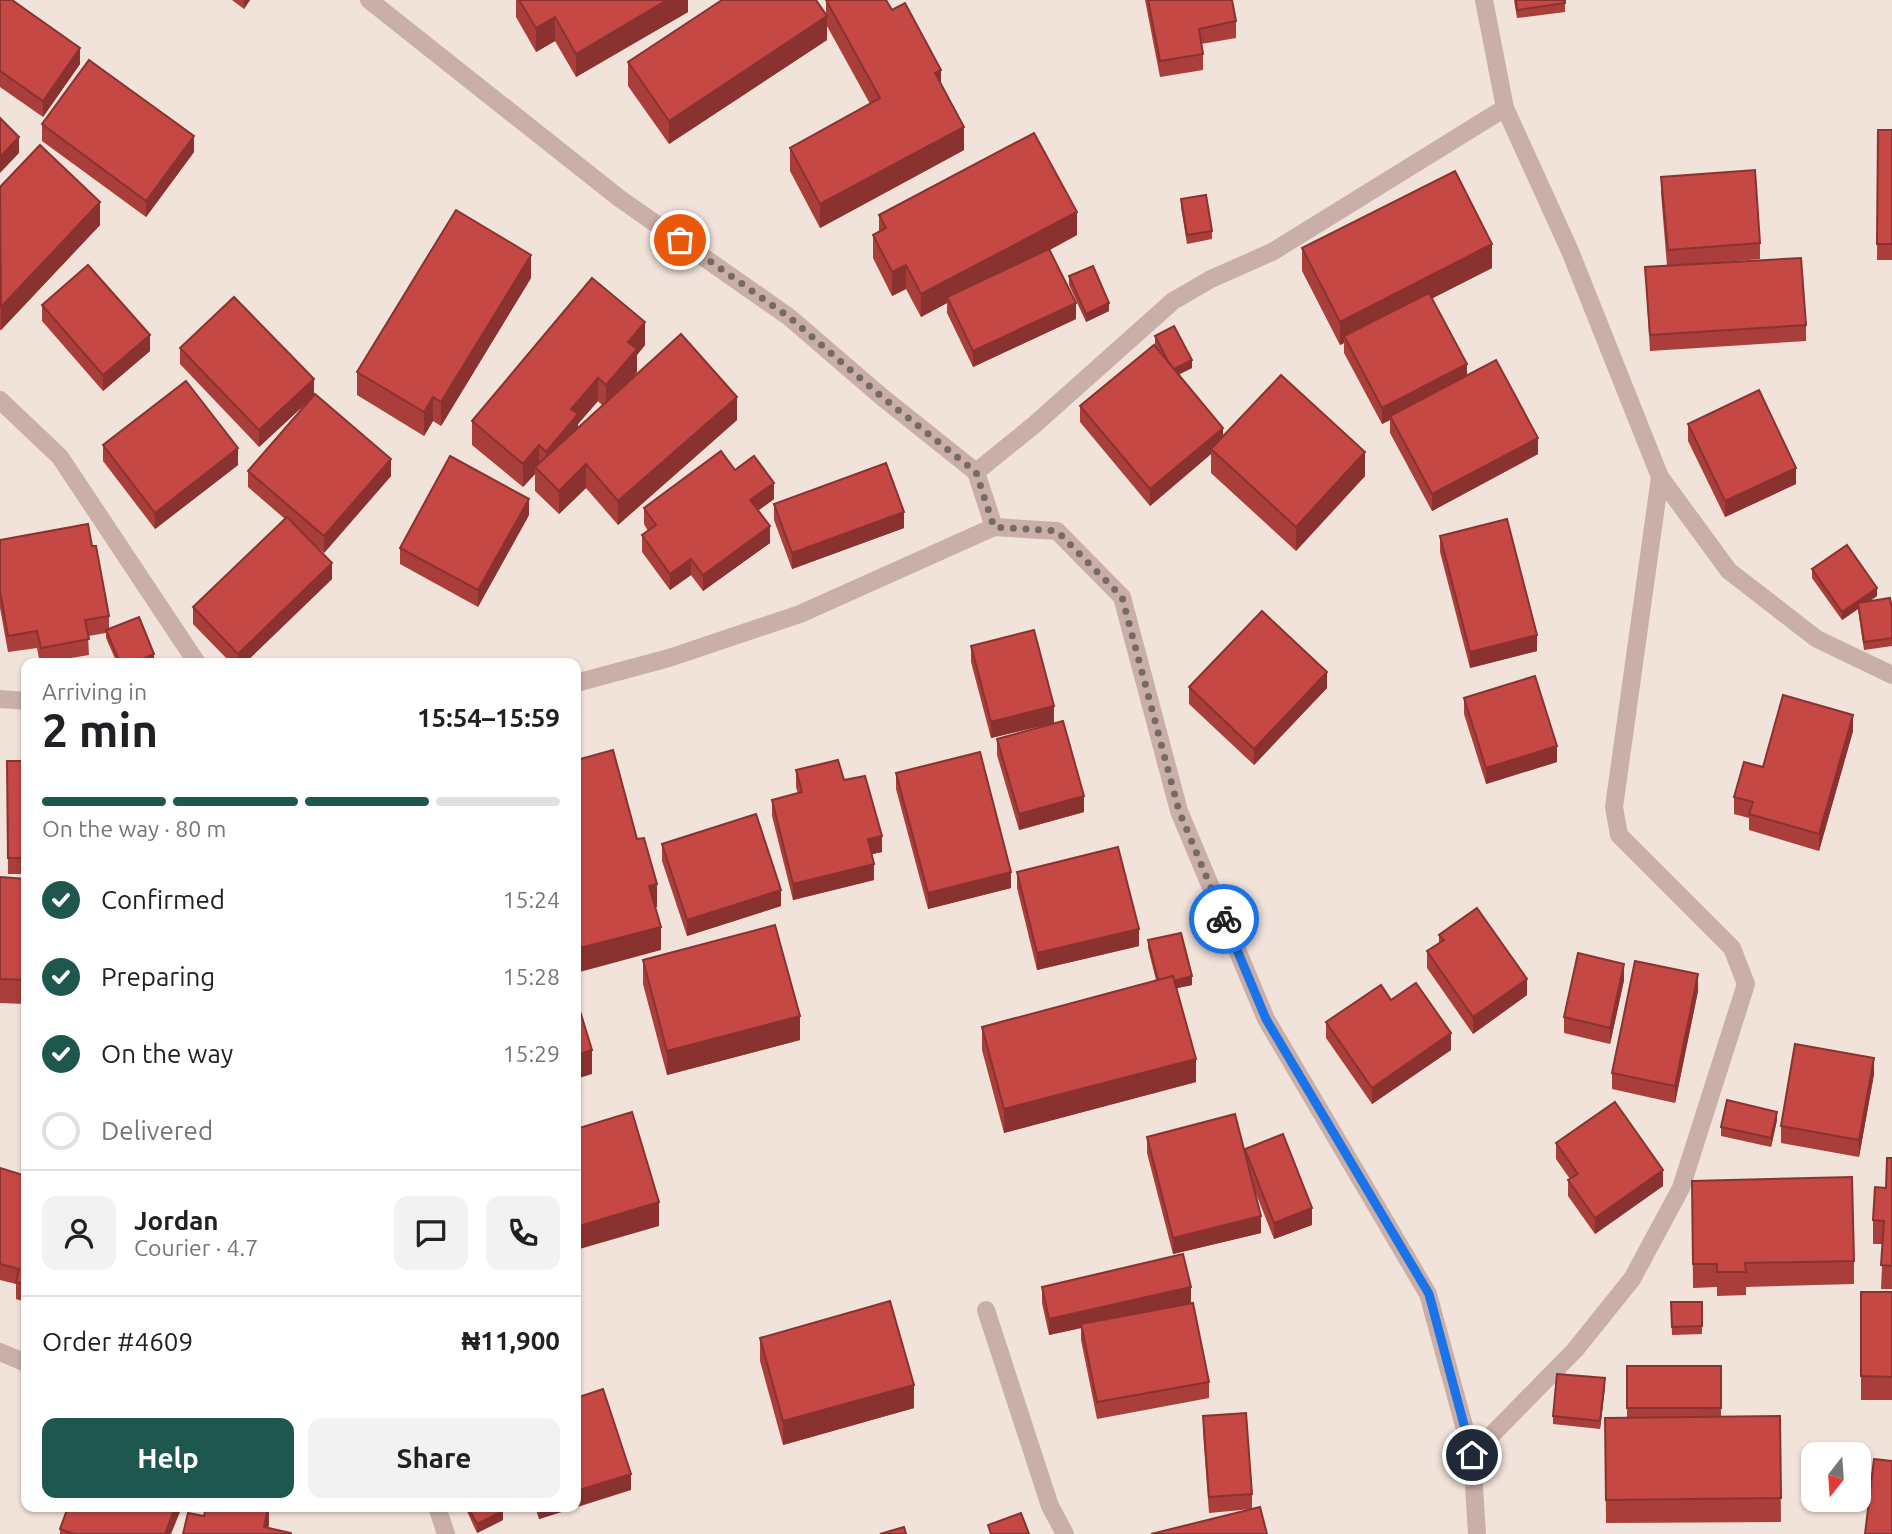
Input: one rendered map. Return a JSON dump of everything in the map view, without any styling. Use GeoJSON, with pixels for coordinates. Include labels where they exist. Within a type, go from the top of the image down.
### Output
{"type":"FeatureCollection","features":[{"type":"Feature","properties":{"kind":"street"},"geometry":{"type":"LineString","coordinates":[[369,0],[619,198],[789,317],[882,397],[976,472],[994,527]]}},
{"type":"Feature","properties":{"kind":"street"},"geometry":{"type":"LineString","coordinates":[[1484,0],[1505,108],[1570,251],[1660,477],[1729,571],[1817,639],[1892,675]]}},
{"type":"Feature","properties":{"kind":"street"},"geometry":{"type":"LineString","coordinates":[[976,472],[1034,425],[1173,301],[1211,279],[1272,252],[1505,108]]}},
{"type":"Feature","properties":{"kind":"street"},"geometry":{"type":"LineString","coordinates":[[0,400],[60,457],[194,658]]}},
{"type":"Feature","properties":{"kind":"street"},"geometry":{"type":"LineString","coordinates":[[1472,1455],[1575,1350],[1632,1279],[1681,1188],[1746,984],[1732,948],[1641,859],[1619,835],[1617,826],[1614,807],[1660,477]]}},
{"type":"Feature","properties":{"kind":"street"},"geometry":{"type":"LineString","coordinates":[[581,682],[669,658],[800,614],[994,527],[1057,531],[1122,597],[1179,811],[1266,1019],[1429,1294],[1472,1455],[1477,1534]]}},
{"type":"Feature","properties":{"kind":"street"},"geometry":{"type":"LineString","coordinates":[[0,699],[21,701]]}},
{"type":"Feature","properties":{"kind":"street"},"geometry":{"type":"LineString","coordinates":[[986,1310],[1050,1506],[1065,1534]]}},
{"type":"Feature","properties":{"kind":"street"},"geometry":{"type":"LineString","coordinates":[[0,1352],[21,1361]]}},
{"type":"Feature","properties":{"kind":"street"},"geometry":{"type":"LineString","coordinates":[[439,1512],[446,1534]]}},
{"type":"Feature","properties":{"kind":"building"},"geometry":{"type":"Polygon","coordinates":[[[0,0],[12,0],[80,48],[43,101],[0,71],[0,0]]]}},
{"type":"Feature","properties":{"kind":"building"},"geometry":{"type":"Polygon","coordinates":[[[519,0],[667,0],[576,54],[555,17],[536,28],[519,0]]]}},
{"type":"Feature","properties":{"kind":"building"},"geometry":{"type":"Polygon","coordinates":[[[722,0],[816,0],[827,16],[669,121],[628,62],[722,0]]]}},
{"type":"Feature","properties":{"kind":"building"},"geometry":{"type":"Polygon","coordinates":[[[826,0],[886,0],[892,10],[905,3],[941,70],[935,73],[964,127],[820,204],[790,148],[880,98],[826,0]]]}},
{"type":"Feature","properties":{"kind":"building"},"geometry":{"type":"Polygon","coordinates":[[[1148,0],[1232,0],[1236,21],[1199,29],[1203,54],[1160,61],[1148,0]]]}},
{"type":"Feature","properties":{"kind":"building"},"geometry":{"type":"Polygon","coordinates":[[[1516,0],[1565,0],[1565,3],[1517,10],[1516,0]]]}},
{"type":"Feature","properties":{"kind":"building"},"geometry":{"type":"Polygon","coordinates":[[[89,60],[194,136],[146,201],[42,124],[89,60]]]}},
{"type":"Feature","properties":{"kind":"building"},"geometry":{"type":"Polygon","coordinates":[[[0,118],[19,137],[0,157],[0,118]]]}},
{"type":"Feature","properties":{"kind":"building"},"geometry":{"type":"Polygon","coordinates":[[[1878,130],[1892,130],[1892,244],[1877,244],[1878,130]]]}},
{"type":"Feature","properties":{"kind":"building"},"geometry":{"type":"Polygon","coordinates":[[[1034,133],[1077,212],[921,294],[906,265],[892,272],[873,235],[886,228],[879,215],[1034,133]]]}},
{"type":"Feature","properties":{"kind":"building"},"geometry":{"type":"Polygon","coordinates":[[[40,145],[100,202],[1,307],[0,187],[40,145]]]}},
{"type":"Feature","properties":{"kind":"building"},"geometry":{"type":"Polygon","coordinates":[[[1755,170],[1760,243],[1668,250],[1661,177],[1755,170]]]}},
{"type":"Feature","properties":{"kind":"building"},"geometry":{"type":"Polygon","coordinates":[[[1455,171],[1492,244],[1340,322],[1302,248],[1455,171]]]}},
{"type":"Feature","properties":{"kind":"building"},"geometry":{"type":"Polygon","coordinates":[[[1206,195],[1212,231],[1187,235],[1181,199],[1206,195]]]}},
{"type":"Feature","properties":{"kind":"building"},"geometry":{"type":"Polygon","coordinates":[[[456,210],[531,255],[441,402],[433,397],[424,412],[357,372],[456,210]]]}},
{"type":"Feature","properties":{"kind":"building"},"geometry":{"type":"Polygon","coordinates":[[[1049,249],[1076,303],[973,351],[947,297],[1049,249]]]}},
{"type":"Feature","properties":{"kind":"building"},"geometry":{"type":"Polygon","coordinates":[[[1801,258],[1806,325],[1650,335],[1645,267],[1801,258]]]}},
{"type":"Feature","properties":{"kind":"building"},"geometry":{"type":"Polygon","coordinates":[[[88,265],[150,335],[103,375],[42,305],[88,265]]]}},
{"type":"Feature","properties":{"kind":"building"},"geometry":{"type":"Polygon","coordinates":[[[1093,266],[1109,303],[1086,314],[1069,276],[1093,266]]]}},
{"type":"Feature","properties":{"kind":"building"},"geometry":{"type":"Polygon","coordinates":[[[592,278],[645,322],[628,342],[637,349],[606,385],[598,378],[571,409],[578,414],[546,452],[539,445],[523,464],[472,421],[592,278]]]}},
{"type":"Feature","properties":{"kind":"building"},"geometry":{"type":"Polygon","coordinates":[[[1429,293],[1467,364],[1382,408],[1344,336],[1429,293]]]}},
{"type":"Feature","properties":{"kind":"building"},"geometry":{"type":"Polygon","coordinates":[[[234,297],[314,379],[259,430],[180,348],[234,297]]]}},
{"type":"Feature","properties":{"kind":"building"},"geometry":{"type":"Polygon","coordinates":[[[1174,326],[1192,360],[1174,369],[1155,336],[1174,326]]]}},
{"type":"Feature","properties":{"kind":"building"},"geometry":{"type":"Polygon","coordinates":[[[681,334],[737,397],[618,501],[586,464],[559,491],[535,467],[681,334]]]}},
{"type":"Feature","properties":{"kind":"building"},"geometry":{"type":"Polygon","coordinates":[[[1154,345],[1223,428],[1150,489],[1080,406],[1154,345]]]}},
{"type":"Feature","properties":{"kind":"building"},"geometry":{"type":"Polygon","coordinates":[[[1496,360],[1538,438],[1432,494],[1390,416],[1496,360]]]}},
{"type":"Feature","properties":{"kind":"building"},"geometry":{"type":"Polygon","coordinates":[[[1281,375],[1365,452],[1296,527],[1211,449],[1281,375]]]}},
{"type":"Feature","properties":{"kind":"building"},"geometry":{"type":"Polygon","coordinates":[[[186,381],[238,448],[155,513],[103,445],[186,381]]]}},
{"type":"Feature","properties":{"kind":"building"},"geometry":{"type":"Polygon","coordinates":[[[1759,390],[1796,468],[1725,501],[1688,424],[1759,390]]]}},
{"type":"Feature","properties":{"kind":"building"},"geometry":{"type":"Polygon","coordinates":[[[315,394],[391,459],[324,536],[248,471],[315,394]]]}},
{"type":"Feature","properties":{"kind":"building"},"geometry":{"type":"Polygon","coordinates":[[[721,451],[735,470],[754,456],[774,483],[750,500],[770,526],[703,575],[691,559],[670,574],[642,535],[656,525],[644,508],[721,451]]]}},
{"type":"Feature","properties":{"kind":"building"},"geometry":{"type":"Polygon","coordinates":[[[450,456],[529,499],[478,590],[400,548],[450,456]]]}},
{"type":"Feature","properties":{"kind":"building"},"geometry":{"type":"Polygon","coordinates":[[[886,463],[904,512],[792,553],[774,504],[886,463]]]}},
{"type":"Feature","properties":{"kind":"building"},"geometry":{"type":"Polygon","coordinates":[[[287,517],[332,563],[238,654],[193,607],[287,517]]]}},
{"type":"Feature","properties":{"kind":"building"},"geometry":{"type":"Polygon","coordinates":[[[1507,519],[1537,635],[1470,652],[1440,536],[1507,519]]]}},
{"type":"Feature","properties":{"kind":"building"},"geometry":{"type":"Polygon","coordinates":[[[88,524],[92,546],[96,546],[109,616],[85,620],[89,639],[41,648],[37,631],[8,636],[0,591],[0,540],[88,524]]]}},
{"type":"Feature","properties":{"kind":"building"},"geometry":{"type":"Polygon","coordinates":[[[1847,545],[1877,588],[1842,612],[1812,569],[1847,545]]]}},
{"type":"Feature","properties":{"kind":"building"},"geometry":{"type":"Polygon","coordinates":[[[1890,598],[1892,638],[1864,642],[1858,603],[1890,598]]]}},
{"type":"Feature","properties":{"kind":"building"},"geometry":{"type":"Polygon","coordinates":[[[1262,611],[1327,672],[1254,749],[1189,687],[1262,611]]]}},
{"type":"Feature","properties":{"kind":"building"},"geometry":{"type":"Polygon","coordinates":[[[139,617],[154,654],[145,658],[118,658],[106,630],[139,617]]]}},
{"type":"Feature","properties":{"kind":"building"},"geometry":{"type":"Polygon","coordinates":[[[1034,630],[1054,706],[991,722],[971,646],[1034,630]]]}},
{"type":"Feature","properties":{"kind":"building"},"geometry":{"type":"Polygon","coordinates":[[[1535,676],[1557,746],[1486,768],[1464,698],[1535,676]]]}},
{"type":"Feature","properties":{"kind":"building"},"geometry":{"type":"Polygon","coordinates":[[[1783,695],[1853,715],[1819,834],[1749,814],[1753,802],[1734,797],[1744,762],[1763,767],[1783,695]]]}},
{"type":"Feature","properties":{"kind":"building"},"geometry":{"type":"Polygon","coordinates":[[[1063,721],[1084,796],[1019,814],[997,739],[1063,721]]]}},
{"type":"Feature","properties":{"kind":"building"},"geometry":{"type":"Polygon","coordinates":[[[613,750],[637,839],[644,838],[657,884],[649,886],[661,927],[581,948],[581,759],[613,750]]]}},
{"type":"Feature","properties":{"kind":"building"},"geometry":{"type":"Polygon","coordinates":[[[980,752],[1011,872],[928,893],[896,773],[980,752]]]}},
{"type":"Feature","properties":{"kind":"building"},"geometry":{"type":"Polygon","coordinates":[[[838,760],[844,780],[865,776],[882,836],[868,839],[874,864],[793,884],[772,800],[802,792],[796,770],[838,760]]]}},
{"type":"Feature","properties":{"kind":"building"},"geometry":{"type":"Polygon","coordinates":[[[7,761],[21,761],[21,858],[8,858],[7,761]]]}},
{"type":"Feature","properties":{"kind":"building"},"geometry":{"type":"Polygon","coordinates":[[[756,814],[781,890],[687,920],[662,844],[756,814]]]}},
{"type":"Feature","properties":{"kind":"building"},"geometry":{"type":"Polygon","coordinates":[[[1118,847],[1139,929],[1037,953],[1017,872],[1118,847]]]}},
{"type":"Feature","properties":{"kind":"building"},"geometry":{"type":"Polygon","coordinates":[[[0,877],[21,879],[21,980],[0,979],[0,877]]]}},
{"type":"Feature","properties":{"kind":"building"},"geometry":{"type":"Polygon","coordinates":[[[1477,908],[1527,979],[1473,1017],[1427,951],[1444,940],[1439,935],[1477,908]]]}},
{"type":"Feature","properties":{"kind":"building"},"geometry":{"type":"Polygon","coordinates":[[[775,925],[800,1016],[667,1051],[643,960],[775,925]]]}},
{"type":"Feature","properties":{"kind":"building"},"geometry":{"type":"Polygon","coordinates":[[[1181,933],[1192,976],[1174,981],[1173,976],[1158,980],[1148,940],[1181,933]]]}},
{"type":"Feature","properties":{"kind":"building"},"geometry":{"type":"Polygon","coordinates":[[[1578,953],[1624,964],[1610,1028],[1564,1017],[1578,953]]]}},
{"type":"Feature","properties":{"kind":"building"},"geometry":{"type":"Polygon","coordinates":[[[1635,961],[1698,974],[1675,1086],[1612,1073],[1635,961]]]}},
{"type":"Feature","properties":{"kind":"building"},"geometry":{"type":"Polygon","coordinates":[[[1173,976],[1196,1059],[1004,1109],[982,1027],[1173,976]]]}},
{"type":"Feature","properties":{"kind":"building"},"geometry":{"type":"Polygon","coordinates":[[[1416,983],[1451,1033],[1372,1088],[1326,1022],[1381,985],[1391,1000],[1416,983]]]}},
{"type":"Feature","properties":{"kind":"building"},"geometry":{"type":"Polygon","coordinates":[[[581,1014],[592,1050],[581,1053],[581,1014]]]}},
{"type":"Feature","properties":{"kind":"building"},"geometry":{"type":"Polygon","coordinates":[[[1795,1044],[1874,1058],[1859,1140],[1781,1126],[1795,1044]]]}},
{"type":"Feature","properties":{"kind":"building"},"geometry":{"type":"Polygon","coordinates":[[[1727,1100],[1777,1112],[1771,1138],[1721,1127],[1727,1100]]]}},
{"type":"Feature","properties":{"kind":"building"},"geometry":{"type":"Polygon","coordinates":[[[1615,1102],[1663,1170],[1595,1218],[1568,1180],[1578,1174],[1556,1143],[1615,1102]]]}},
{"type":"Feature","properties":{"kind":"building"},"geometry":{"type":"Polygon","coordinates":[[[632,1112],[659,1202],[581,1225],[581,1127],[632,1112]]]}},
{"type":"Feature","properties":{"kind":"building"},"geometry":{"type":"Polygon","coordinates":[[[1235,1114],[1261,1216],[1173,1238],[1147,1137],[1235,1114]]]}},
{"type":"Feature","properties":{"kind":"building"},"geometry":{"type":"Polygon","coordinates":[[[1283,1134],[1312,1208],[1274,1223],[1245,1149],[1283,1134]]]}},
{"type":"Feature","properties":{"kind":"building"},"geometry":{"type":"Polygon","coordinates":[[[1887,1158],[1892,1158],[1892,1266],[1881,1265],[1884,1221],[1873,1220],[1875,1187],[1886,1188],[1887,1158]]]}},
{"type":"Feature","properties":{"kind":"building"},"geometry":{"type":"Polygon","coordinates":[[[0,1168],[21,1174],[21,1284],[16,1282],[19,1269],[0,1264],[0,1168]]]}},
{"type":"Feature","properties":{"kind":"building"},"geometry":{"type":"Polygon","coordinates":[[[1852,1177],[1854,1261],[1745,1263],[1746,1272],[1717,1272],[1717,1264],[1693,1264],[1692,1181],[1852,1177]]]}},
{"type":"Feature","properties":{"kind":"building"},"geometry":{"type":"Polygon","coordinates":[[[1183,1254],[1191,1287],[1049,1319],[1042,1287],[1183,1254]]]}},
{"type":"Feature","properties":{"kind":"building"},"geometry":{"type":"Polygon","coordinates":[[[1861,1292],[1892,1292],[1892,1377],[1861,1376],[1861,1292]]]}},
{"type":"Feature","properties":{"kind":"building"},"geometry":{"type":"Polygon","coordinates":[[[890,1301],[914,1385],[783,1421],[760,1338],[890,1301]]]}},
{"type":"Feature","properties":{"kind":"building"},"geometry":{"type":"Polygon","coordinates":[[[1671,1302],[1702,1302],[1702,1326],[1672,1327],[1671,1302]]]}},
{"type":"Feature","properties":{"kind":"building"},"geometry":{"type":"Polygon","coordinates":[[[1193,1303],[1209,1382],[1097,1402],[1081,1324],[1193,1303]]]}},
{"type":"Feature","properties":{"kind":"building"},"geometry":{"type":"Polygon","coordinates":[[[1627,1366],[1721,1366],[1721,1408],[1627,1408],[1627,1366]]]}},
{"type":"Feature","properties":{"kind":"building"},"geometry":{"type":"Polygon","coordinates":[[[1557,1374],[1605,1378],[1600,1421],[1553,1416],[1557,1374]]]}},
{"type":"Feature","properties":{"kind":"building"},"geometry":{"type":"Polygon","coordinates":[[[603,1389],[631,1474],[581,1489],[581,1396],[603,1389]]]}},
{"type":"Feature","properties":{"kind":"building"},"geometry":{"type":"Polygon","coordinates":[[[1246,1413],[1252,1494],[1209,1497],[1203,1416],[1246,1413]]]}},
{"type":"Feature","properties":{"kind":"building"},"geometry":{"type":"Polygon","coordinates":[[[1780,1416],[1781,1498],[1606,1500],[1605,1418],[1780,1416]]]}},
{"type":"Feature","properties":{"kind":"building"},"geometry":{"type":"Polygon","coordinates":[[[1874,1459],[1892,1461],[1892,1534],[1865,1534],[1868,1512],[1871,1512],[1874,1459]]]}},
{"type":"Feature","properties":{"kind":"building"},"geometry":{"type":"Polygon","coordinates":[[[1260,1507],[1267,1534],[1151,1534],[1260,1507]]]}},
{"type":"Feature","properties":{"kind":"building"},"geometry":{"type":"Polygon","coordinates":[[[66,1512],[173,1512],[165,1534],[74,1534],[60,1529],[66,1512]]]}},
{"type":"Feature","properties":{"kind":"building"},"geometry":{"type":"Polygon","coordinates":[[[205,1512],[267,1512],[264,1527],[291,1534],[183,1534],[188,1513],[204,1516],[205,1512]]]}},
{"type":"Feature","properties":{"kind":"building"},"geometry":{"type":"Polygon","coordinates":[[[471,1512],[501,1512],[477,1524],[471,1512]]]}},
{"type":"Feature","properties":{"kind":"building"},"geometry":{"type":"Polygon","coordinates":[[[1021,1513],[1029,1534],[991,1534],[988,1525],[1021,1513]]]}},
{"type":"Feature","properties":{"kind":"building"},"geometry":{"type":"Polygon","coordinates":[[[904,1527],[906,1534],[880,1534],[904,1527]]]}},
{"type":"Feature","properties":{"kind":"way so far"},"geometry":{"type":"LineString","coordinates":[[680,240],[789,317],[882,397],[976,472],[994,527],[1057,531],[1122,597],[1179,811],[1224,919]]}},
{"type":"Feature","properties":{"kind":"route"},"geometry":{"type":"LineString","coordinates":[[1224,919],[1266,1019],[1429,1294],[1472,1455]]}}]}
